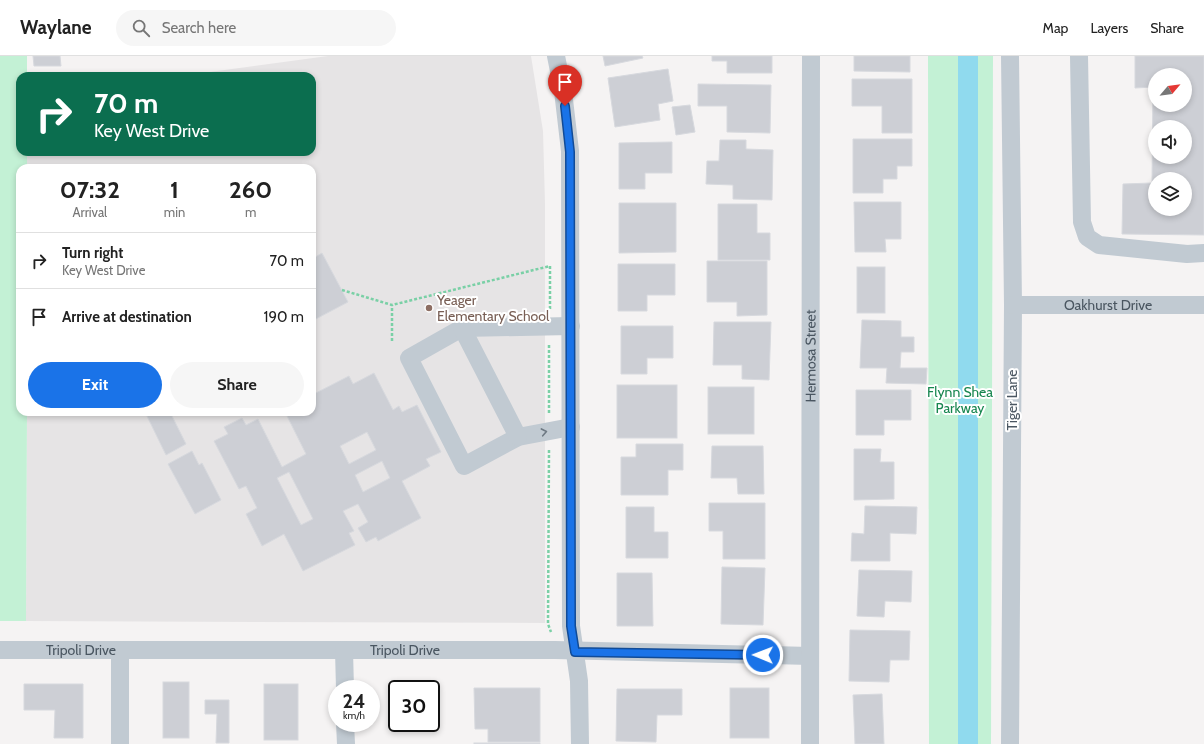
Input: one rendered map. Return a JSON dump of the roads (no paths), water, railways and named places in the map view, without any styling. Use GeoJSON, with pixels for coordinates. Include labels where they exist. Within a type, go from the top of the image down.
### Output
{"type":"FeatureCollection","features":[{"type":"Feature","properties":{"kind":"street"},"geometry":{"type":"LineString","coordinates":[[556,56],[563,91],[570,152],[571,626],[580,681],[580,744]]}},
{"type":"Feature","properties":{"kind":"street","name":"Hermosa Street"},"geometry":{"type":"LineString","coordinates":[[810,744],[811,56]]}},
{"type":"Feature","properties":{"kind":"street","name":"Tiger Lane"},"geometry":{"type":"LineString","coordinates":[[1010,56],[1013,305],[1010,744]]}},
{"type":"Feature","properties":{"kind":"street"},"geometry":{"type":"LineString","coordinates":[[1080,56],[1082,222],[1087,237],[1099,245],[1113,247],[1149,249],[1187,254],[1204,252]]}},
{"type":"Feature","properties":{"kind":"street","name":"Oakhurst Drive"},"geometry":{"type":"LineString","coordinates":[[1013,305],[1204,305]]}},
{"type":"Feature","properties":{"kind":"street"},"geometry":{"type":"LineString","coordinates":[[571,326],[462,328],[409,358],[464,466],[518,437],[571,427]]}},
{"type":"Feature","properties":{"kind":"street"},"geometry":{"type":"LineString","coordinates":[[462,328],[518,437]]}},
{"type":"Feature","properties":{"kind":"street","name":"Tripoli Drive"},"geometry":{"type":"LineString","coordinates":[[0,650],[555,650],[575,652],[810,656]]}},
{"type":"Feature","properties":{"kind":"street"},"geometry":{"type":"LineString","coordinates":[[120,650],[120,744]]}},
{"type":"Feature","properties":{"kind":"street"},"geometry":{"type":"LineString","coordinates":[[344,650],[345,680]]}},
{"type":"Feature","properties":{"kind":"street"},"geometry":{"type":"LineString","coordinates":[[345,732],[346,744]]}},
{"type":"Feature","properties":{"kind":"waterway"},"geometry":{"type":"LineString","coordinates":[[968,56],[968,744]]}},
{"type":"Feature","properties":{"kind":"place","name":"Yeager Elementary School"},"geometry":{"type":"Point","coordinates":[429,308]}},
{"type":"Feature","properties":{"kind":"park label","name":"Flynn Shea Parkway"},"geometry":{"type":"Point","coordinates":[960,400]}}]}
